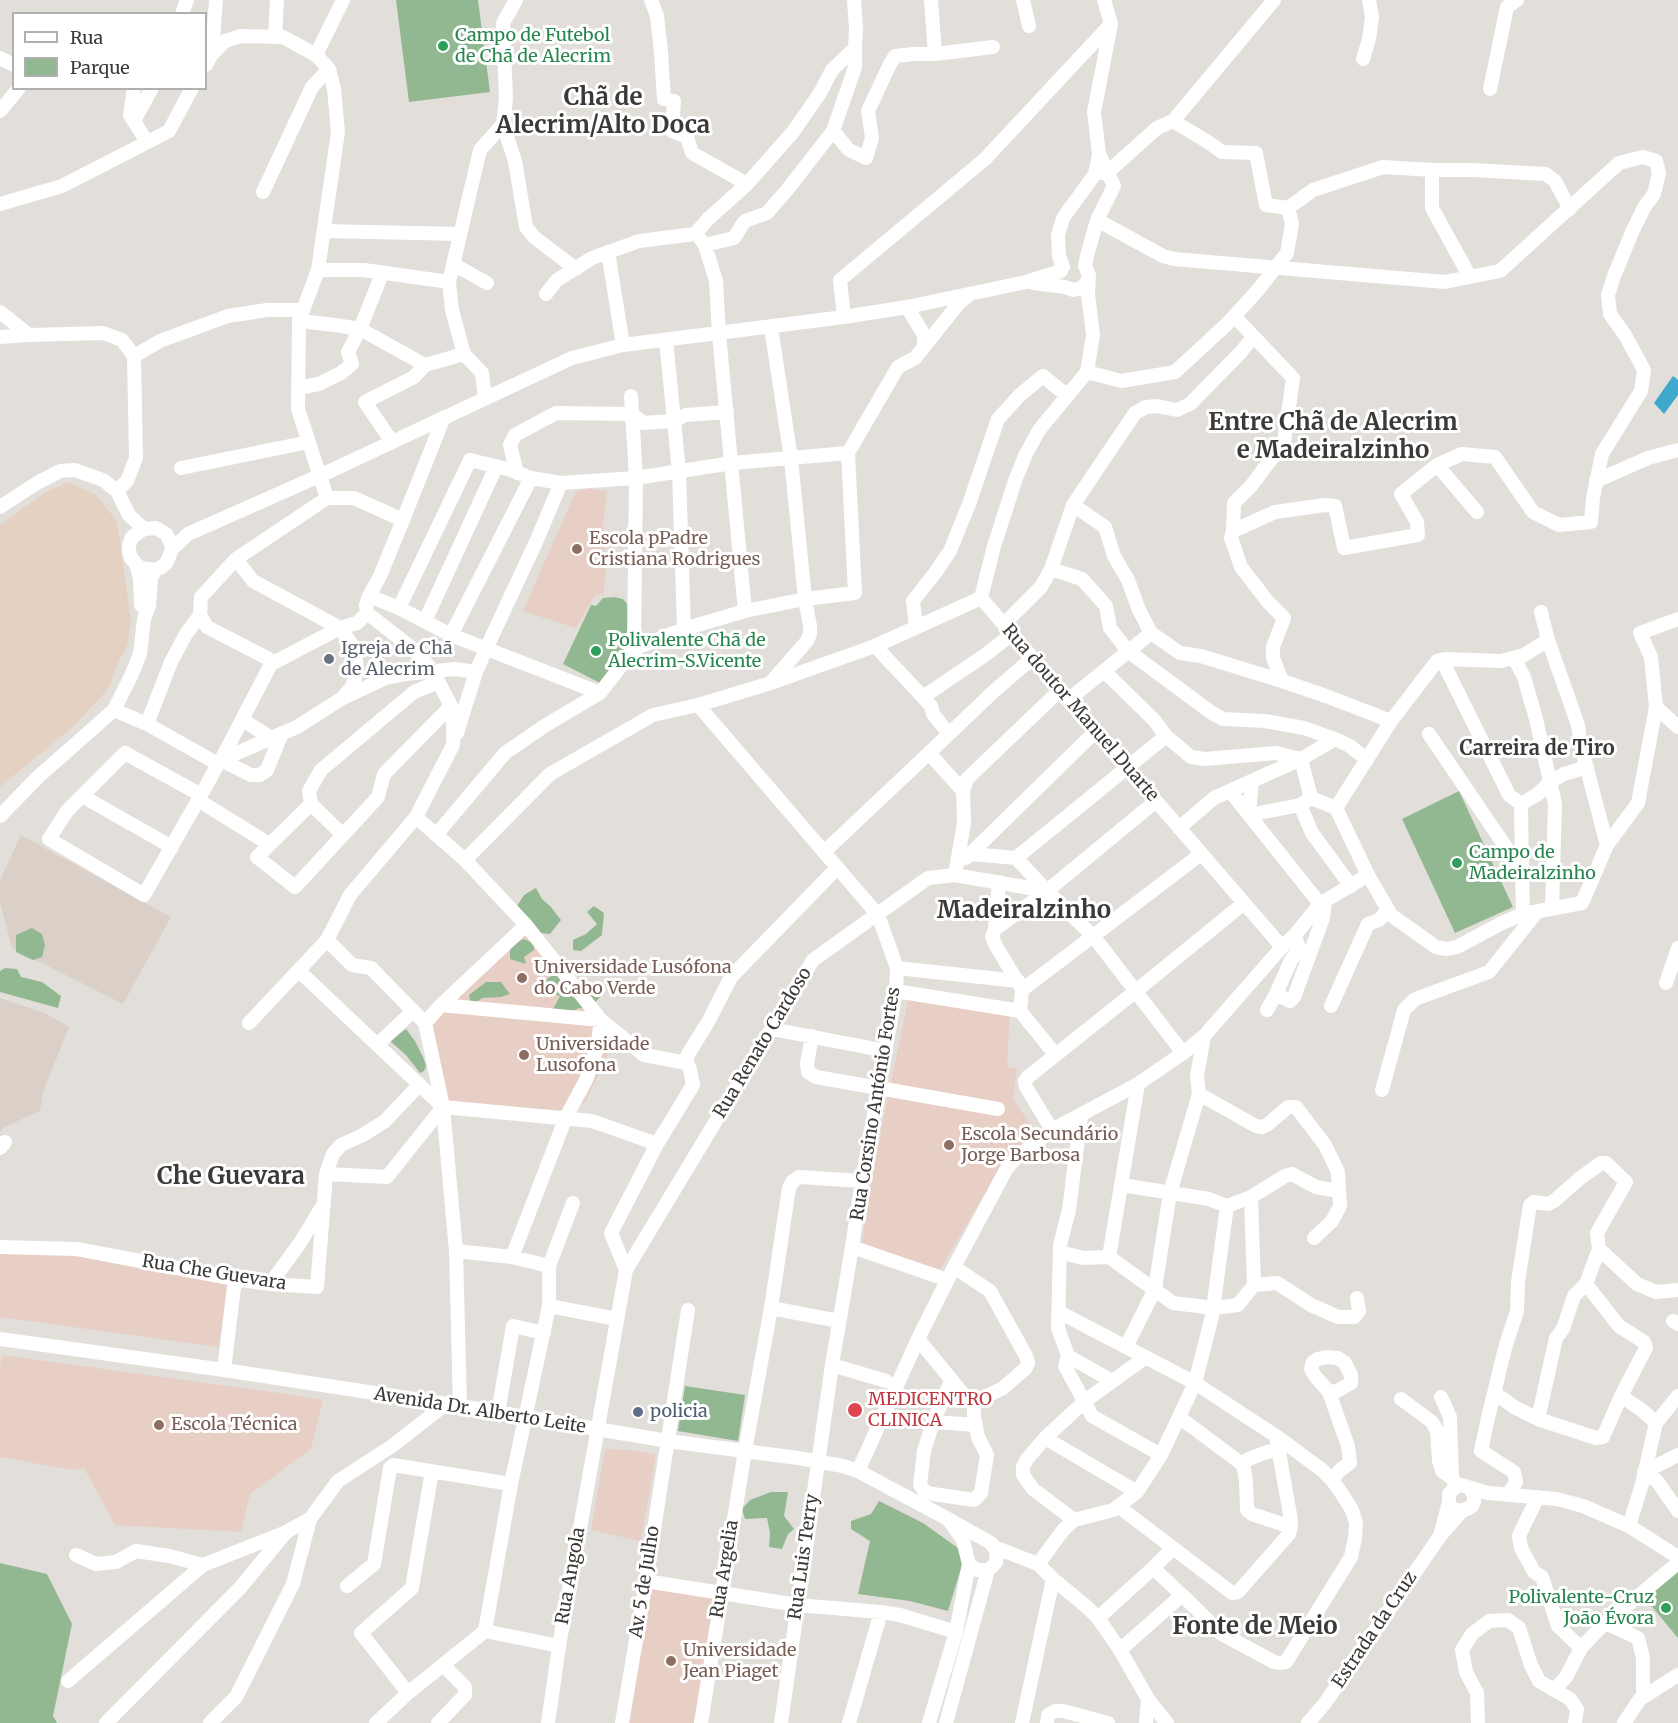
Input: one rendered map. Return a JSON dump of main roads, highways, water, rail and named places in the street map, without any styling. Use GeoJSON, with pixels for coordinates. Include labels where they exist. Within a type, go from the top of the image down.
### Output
{"type":"FeatureCollection","features":[{"type":"Feature","properties":{"kind":"water"},"geometry":{"type":"Polygon","coordinates":[[[1673,376],[1678,380],[1678,395],[1664,414],[1654,403],[1673,376]]]}},
{"type":"Feature","properties":{"kind":"place","name":"Campo de Futebol de Chã de Alecrim"},"geometry":{"type":"Point","coordinates":[443,46]}},
{"type":"Feature","properties":{"kind":"place","name":"Escola pPadre Cristiana Rodrigues"},"geometry":{"type":"Point","coordinates":[577,549]}},
{"type":"Feature","properties":{"kind":"place","name":"Polivalente Chã de Alecrim-S.Vicente"},"geometry":{"type":"Point","coordinates":[596,651]}},
{"type":"Feature","properties":{"kind":"place","name":"Igreja de Chã de Alecrim"},"geometry":{"type":"Point","coordinates":[329,659]}},
{"type":"Feature","properties":{"kind":"place","name":"Campo de Madeiralzinho"},"geometry":{"type":"Point","coordinates":[1457,863]}},
{"type":"Feature","properties":{"kind":"place","name":"Universidade Lusófona do Cabo Verde"},"geometry":{"type":"Point","coordinates":[522,978]}},
{"type":"Feature","properties":{"kind":"place","name":"Universidade Lusofona"},"geometry":{"type":"Point","coordinates":[524,1055]}},
{"type":"Feature","properties":{"kind":"place","name":"Escola Secundário Jorge Barbosa"},"geometry":{"type":"Point","coordinates":[949,1145]}},
{"type":"Feature","properties":{"kind":"place","name":"MEDICENTRO CLINICA"},"geometry":{"type":"Point","coordinates":[855,1410]}},
{"type":"Feature","properties":{"kind":"place","name":"policia"},"geometry":{"type":"Point","coordinates":[638,1412]}},
{"type":"Feature","properties":{"kind":"place","name":"Escola Técnica"},"geometry":{"type":"Point","coordinates":[159,1425]}},
{"type":"Feature","properties":{"kind":"place","name":"Polivalente-Cruz João Évora"},"geometry":{"type":"Point","coordinates":[1666,1608]}},
{"type":"Feature","properties":{"kind":"place","name":"Universidade Jean Piaget"},"geometry":{"type":"Point","coordinates":[671,1661]}},
{"type":"Feature","properties":{"kind":"district","name":"Chã de Alecrim/Alto Doca"},"geometry":{"type":"Point","coordinates":[603,112]}},
{"type":"Feature","properties":{"kind":"district","name":"Entre Chã de Alecrim e Madeiralzinho"},"geometry":{"type":"Point","coordinates":[1333,437]}},
{"type":"Feature","properties":{"kind":"district","name":"Carreira de Tiro"},"geometry":{"type":"Point","coordinates":[1537,749]}},
{"type":"Feature","properties":{"kind":"district","name":"Madeiralzinho"},"geometry":{"type":"Point","coordinates":[1024,911]}},
{"type":"Feature","properties":{"kind":"district","name":"Che Guevara"},"geometry":{"type":"Point","coordinates":[231,1177]}},
{"type":"Feature","properties":{"kind":"district","name":"Fonte de Meio"},"geometry":{"type":"Point","coordinates":[1255,1627]}}]}
